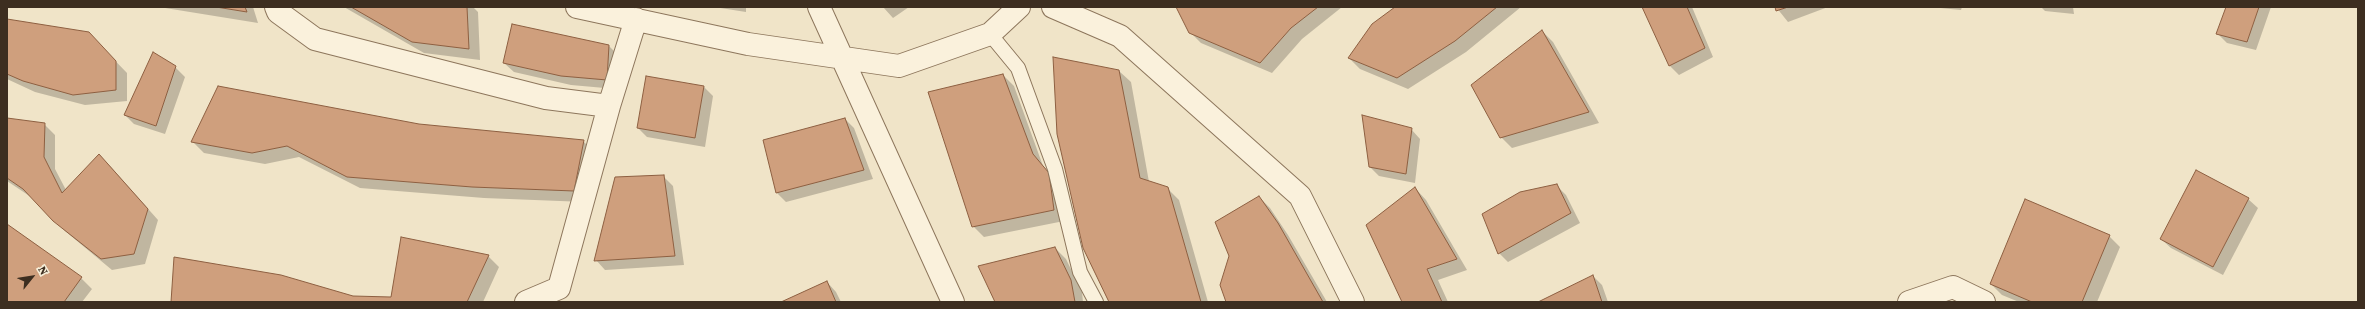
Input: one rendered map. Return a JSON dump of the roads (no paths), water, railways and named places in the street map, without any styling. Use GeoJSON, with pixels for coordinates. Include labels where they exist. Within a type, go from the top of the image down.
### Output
{"type":"FeatureCollection","features":[{"type":"Feature","properties":{"kind":"street"},"geometry":{"type":"LineString","coordinates":[[276,7],[278,12],[315,39],[546,98],[609,106]]}},
{"type":"Feature","properties":{"kind":"street"},"geometry":{"type":"LineString","coordinates":[[578,7],[748,44],[899,66],[990,34],[1019,7]]}},
{"type":"Feature","properties":{"kind":"street"},"geometry":{"type":"LineString","coordinates":[[819,7],[953,302]]}},
{"type":"Feature","properties":{"kind":"street"},"geometry":{"type":"LineString","coordinates":[[1053,7],[1120,36],[1300,196],[1353,302]]}},
{"type":"Feature","properties":{"kind":"street"},"geometry":{"type":"LineString","coordinates":[[526,302],[559,288],[609,106],[636,20]]}},
{"type":"Feature","properties":{"kind":"street"},"geometry":{"type":"LineString","coordinates":[[1909,302],[1953,287],[1984,302]]}},
{"type":"Feature","properties":{"kind":"lane"},"geometry":{"type":"LineString","coordinates":[[990,34],[1018,68],[1056,169],[1080,272],[1096,302]]}}]}
